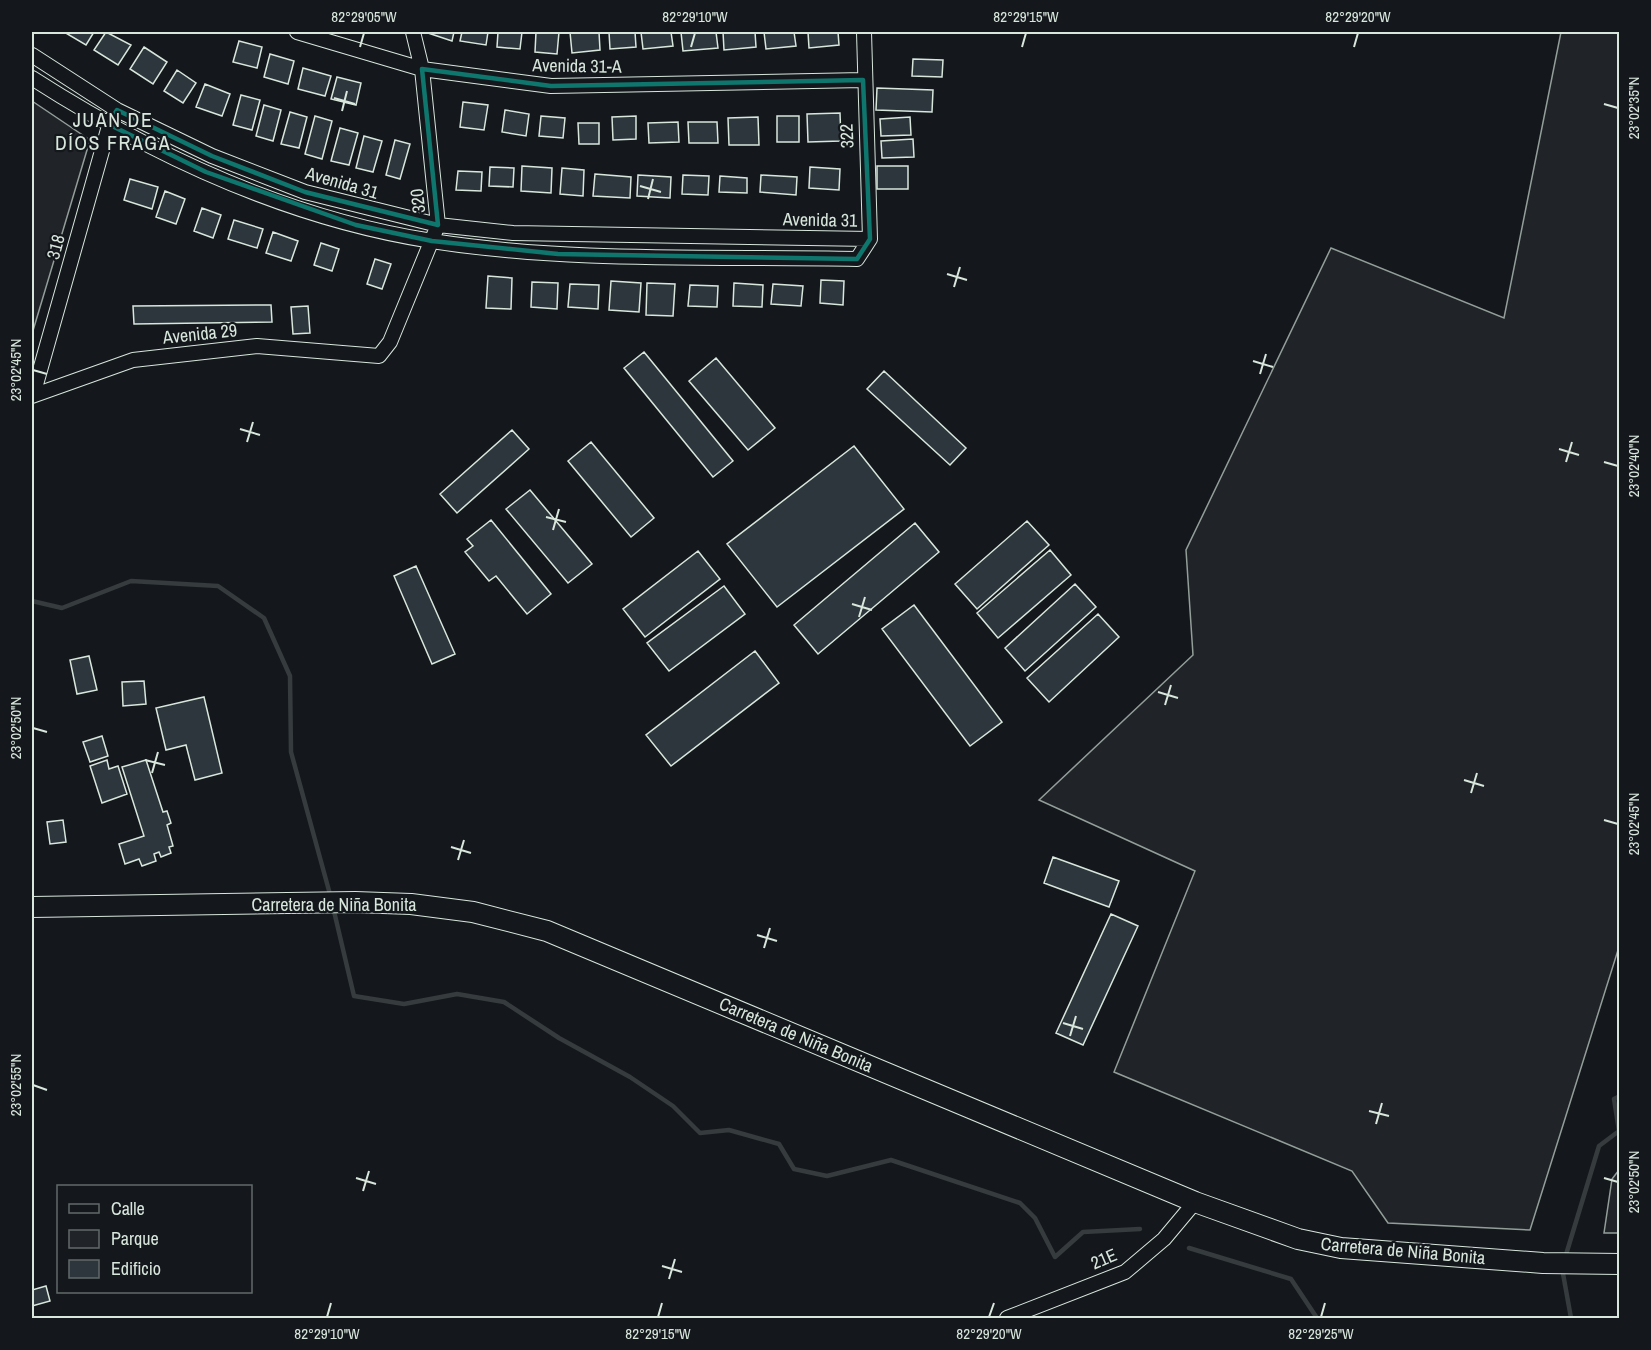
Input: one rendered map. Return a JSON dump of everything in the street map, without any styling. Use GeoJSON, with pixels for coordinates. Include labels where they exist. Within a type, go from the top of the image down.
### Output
{"type":"FeatureCollection","features":[{"type":"Feature","properties":{"kind":"main road","name":"Carretera de Niña Bonita"},"geometry":{"type":"LineString","coordinates":[[32,907],[332,903],[440,906],[547,931],[1195,1202],[1298,1239],[1341,1248],[1543,1263],[1620,1264]]}},
{"type":"Feature","properties":{"kind":"street","name":"Avenida 31-A"},"geometry":{"type":"LineString","coordinates":[[297,32],[422,69],[551,87],[863,80]]}},
{"type":"Feature","properties":{"kind":"street","name":"320"},"geometry":{"type":"LineString","coordinates":[[379,356],[390,342],[438,225],[422,69],[413,32]]}},
{"type":"Feature","properties":{"kind":"street","name":"322"},"geometry":{"type":"LineString","coordinates":[[864,32],[863,80],[870,239]]}},
{"type":"Feature","properties":{"kind":"street","name":"Avenida 31"},"geometry":{"type":"LineString","coordinates":[[32,55],[117,110],[212,156],[305,192],[438,225],[513,233],[870,239]]}},
{"type":"Feature","properties":{"kind":"street","name":"Avenida 31"},"geometry":{"type":"LineString","coordinates":[[32,78],[108,124],[206,172],[356,225],[432,241],[558,254],[857,259],[870,239]]}},
{"type":"Feature","properties":{"kind":"street","name":"318"},"geometry":{"type":"LineString","coordinates":[[32,396],[108,124],[117,110]]}},
{"type":"Feature","properties":{"kind":"street","name":"Avenida 29"},"geometry":{"type":"LineString","coordinates":[[32,396],[144,358],[257,346],[379,356]]}},
{"type":"Feature","properties":{"kind":"street","name":"21E"},"geometry":{"type":"LineString","coordinates":[[1007,1318],[1125,1272],[1164,1239],[1195,1202]]}},
{"type":"Feature","properties":{"kind":"highlighted area"},"geometry":{"type":"Polygon","coordinates":[[[422,69],[551,86],[863,80],[870,239],[857,259],[558,254],[432,241],[356,225],[206,172],[108,124],[117,110],[212,156],[305,192],[438,225],[422,69]]]}},
{"type":"Feature","properties":{"kind":"green space"},"geometry":{"type":"Polygon","coordinates":[[[1561,32],[1619,32],[1619,947],[1530,1230],[1388,1223],[1352,1171],[1114,1072],[1195,871],[1039,800],[1193,655],[1186,550],[1331,248],[1504,318],[1561,32]]]}},
{"type":"Feature","properties":{"kind":"green space"},"geometry":{"type":"Polygon","coordinates":[[[32,101],[90,140],[32,334],[32,101]]]}},
{"type":"Feature","properties":{"kind":"green space"},"geometry":{"type":"Polygon","coordinates":[[[1619,1170],[1619,1233],[1604,1233],[1612,1179],[1619,1170]]]}},
{"type":"Feature","properties":{"kind":"building"},"geometry":{"type":"Polygon","coordinates":[[[64,32],[94,32],[86,45],[64,32]]]}},
{"type":"Feature","properties":{"kind":"building"},"geometry":{"type":"Polygon","coordinates":[[[106,32],[131,45],[118,65],[94,50],[106,32]]]}},
{"type":"Feature","properties":{"kind":"building"},"geometry":{"type":"Polygon","coordinates":[[[425,32],[454,32],[452,41],[425,32]]]}},
{"type":"Feature","properties":{"kind":"building"},"geometry":{"type":"Polygon","coordinates":[[[462,32],[488,32],[486,45],[460,41],[462,32]]]}},
{"type":"Feature","properties":{"kind":"building"},"geometry":{"type":"Polygon","coordinates":[[[498,32],[522,32],[520,49],[497,47],[498,32]]]}},
{"type":"Feature","properties":{"kind":"building"},"geometry":{"type":"Polygon","coordinates":[[[536,32],[559,32],[557,54],[535,52],[536,32]]]}},
{"type":"Feature","properties":{"kind":"building"},"geometry":{"type":"Polygon","coordinates":[[[570,32],[599,32],[600,50],[572,53],[570,32]]]}},
{"type":"Feature","properties":{"kind":"building"},"geometry":{"type":"Polygon","coordinates":[[[609,32],[635,32],[636,47],[610,49],[609,32]]]}},
{"type":"Feature","properties":{"kind":"building"},"geometry":{"type":"Polygon","coordinates":[[[641,32],[671,32],[673,46],[643,49],[641,32]]]}},
{"type":"Feature","properties":{"kind":"building"},"geometry":{"type":"Polygon","coordinates":[[[681,32],[716,32],[718,48],[683,51],[681,32]]]}},
{"type":"Feature","properties":{"kind":"building"},"geometry":{"type":"Polygon","coordinates":[[[723,32],[755,32],[756,47],[724,50],[723,32]]]}},
{"type":"Feature","properties":{"kind":"building"},"geometry":{"type":"Polygon","coordinates":[[[764,32],[794,32],[796,46],[766,49],[764,32]]]}},
{"type":"Feature","properties":{"kind":"building"},"geometry":{"type":"Polygon","coordinates":[[[808,32],[838,32],[839,45],[809,48],[808,32]]]}},
{"type":"Feature","properties":{"kind":"building"},"geometry":{"type":"Polygon","coordinates":[[[239,41],[262,47],[257,68],[233,62],[239,41]]]}},
{"type":"Feature","properties":{"kind":"building"},"geometry":{"type":"Polygon","coordinates":[[[144,47],[167,62],[153,84],[130,69],[144,47]]]}},
{"type":"Feature","properties":{"kind":"building"},"geometry":{"type":"Polygon","coordinates":[[[270,54],[294,61],[288,84],[264,77],[270,54]]]}},
{"type":"Feature","properties":{"kind":"building"},"geometry":{"type":"Polygon","coordinates":[[[913,59],[943,60],[942,77],[912,76],[913,59]]]}},
{"type":"Feature","properties":{"kind":"building"},"geometry":{"type":"Polygon","coordinates":[[[303,68],[331,76],[325,96],[298,89],[303,68]]]}},
{"type":"Feature","properties":{"kind":"building"},"geometry":{"type":"Polygon","coordinates":[[[177,70],[196,83],[183,103],[164,91],[177,70]]]}},
{"type":"Feature","properties":{"kind":"building"},"geometry":{"type":"Polygon","coordinates":[[[337,77],[361,83],[356,105],[331,99],[337,77]]]}},
{"type":"Feature","properties":{"kind":"building"},"geometry":{"type":"Polygon","coordinates":[[[205,84],[230,94],[222,116],[196,107],[205,84]]]}},
{"type":"Feature","properties":{"kind":"building"},"geometry":{"type":"Polygon","coordinates":[[[877,88],[933,90],[932,112],[876,110],[877,88]]]}},
{"type":"Feature","properties":{"kind":"building"},"geometry":{"type":"Polygon","coordinates":[[[241,95],[260,100],[252,130],[233,125],[241,95]]]}},
{"type":"Feature","properties":{"kind":"building"},"geometry":{"type":"Polygon","coordinates":[[[463,102],[488,105],[484,130],[460,127],[463,102]]]}},
{"type":"Feature","properties":{"kind":"building"},"geometry":{"type":"Polygon","coordinates":[[[264,105],[281,110],[273,141],[256,136],[264,105]]]}},
{"type":"Feature","properties":{"kind":"building"},"geometry":{"type":"Polygon","coordinates":[[[505,110],[529,114],[526,136],[502,132],[505,110]]]}},
{"type":"Feature","properties":{"kind":"building"},"geometry":{"type":"Polygon","coordinates":[[[290,112],[307,117],[299,148],[281,144],[290,112]]]}},
{"type":"Feature","properties":{"kind":"building"},"geometry":{"type":"Polygon","coordinates":[[[840,113],[841,141],[808,142],[807,114],[840,113]]]}},
{"type":"Feature","properties":{"kind":"building"},"geometry":{"type":"Polygon","coordinates":[[[315,116],[332,121],[322,159],[305,154],[315,116]]]}},
{"type":"Feature","properties":{"kind":"building"},"geometry":{"type":"Polygon","coordinates":[[[541,116],[565,118],[563,138],[539,136],[541,116]]]}},
{"type":"Feature","properties":{"kind":"building"},"geometry":{"type":"Polygon","coordinates":[[[636,116],[636,139],[613,140],[612,117],[636,116]]]}},
{"type":"Feature","properties":{"kind":"building"},"geometry":{"type":"Polygon","coordinates":[[[777,116],[799,116],[799,142],[777,142],[777,116]]]}},
{"type":"Feature","properties":{"kind":"building"},"geometry":{"type":"Polygon","coordinates":[[[758,117],[759,145],[729,145],[728,118],[758,117]]]}},
{"type":"Feature","properties":{"kind":"building"},"geometry":{"type":"Polygon","coordinates":[[[910,117],[911,135],[881,136],[880,119],[910,117]]]}},
{"type":"Feature","properties":{"kind":"building"},"geometry":{"type":"Polygon","coordinates":[[[678,122],[679,142],[649,143],[648,123],[678,122]]]}},
{"type":"Feature","properties":{"kind":"building"},"geometry":{"type":"Polygon","coordinates":[[[688,122],[717,122],[718,143],[689,143],[688,122]]]}},
{"type":"Feature","properties":{"kind":"building"},"geometry":{"type":"Polygon","coordinates":[[[578,123],[599,123],[599,144],[579,144],[578,123]]]}},
{"type":"Feature","properties":{"kind":"building"},"geometry":{"type":"Polygon","coordinates":[[[340,128],[358,133],[349,165],[331,161],[340,128]]]}},
{"type":"Feature","properties":{"kind":"building"},"geometry":{"type":"Polygon","coordinates":[[[364,136],[382,141],[373,172],[356,168],[364,136]]]}},
{"type":"Feature","properties":{"kind":"building"},"geometry":{"type":"Polygon","coordinates":[[[913,139],[914,157],[882,158],[881,141],[913,139]]]}},
{"type":"Feature","properties":{"kind":"building"},"geometry":{"type":"Polygon","coordinates":[[[395,140],[410,144],[400,179],[386,175],[395,140]]]}},
{"type":"Feature","properties":{"kind":"building"},"geometry":{"type":"Polygon","coordinates":[[[522,166],[552,168],[551,193],[521,191],[522,166]]]}},
{"type":"Feature","properties":{"kind":"building"},"geometry":{"type":"Polygon","coordinates":[[[877,166],[908,166],[908,189],[877,189],[877,166]]]}},
{"type":"Feature","properties":{"kind":"building"},"geometry":{"type":"Polygon","coordinates":[[[490,167],[514,168],[513,187],[489,186],[490,167]]]}},
{"type":"Feature","properties":{"kind":"building"},"geometry":{"type":"Polygon","coordinates":[[[810,167],[840,169],[839,190],[809,188],[810,167]]]}},
{"type":"Feature","properties":{"kind":"building"},"geometry":{"type":"Polygon","coordinates":[[[562,168],[584,170],[583,196],[560,194],[562,168]]]}},
{"type":"Feature","properties":{"kind":"building"},"geometry":{"type":"Polygon","coordinates":[[[458,171],[482,172],[481,191],[456,190],[458,171]]]}},
{"type":"Feature","properties":{"kind":"building"},"geometry":{"type":"Polygon","coordinates":[[[595,174],[631,177],[630,198],[593,196],[595,174]]]}},
{"type":"Feature","properties":{"kind":"building"},"geometry":{"type":"Polygon","coordinates":[[[638,175],[671,177],[670,198],[637,196],[638,175]]]}},
{"type":"Feature","properties":{"kind":"building"},"geometry":{"type":"Polygon","coordinates":[[[683,175],[709,176],[708,195],[682,194],[683,175]]]}},
{"type":"Feature","properties":{"kind":"building"},"geometry":{"type":"Polygon","coordinates":[[[761,175],[797,177],[796,195],[760,192],[761,175]]]}},
{"type":"Feature","properties":{"kind":"building"},"geometry":{"type":"Polygon","coordinates":[[[720,176],[747,178],[747,193],[719,192],[720,176]]]}},
{"type":"Feature","properties":{"kind":"building"},"geometry":{"type":"Polygon","coordinates":[[[130,179],[158,187],[152,209],[124,200],[130,179]]]}},
{"type":"Feature","properties":{"kind":"building"},"geometry":{"type":"Polygon","coordinates":[[[165,191],[185,199],[176,224],[156,217],[165,191]]]}},
{"type":"Feature","properties":{"kind":"building"},"geometry":{"type":"Polygon","coordinates":[[[202,208],[221,215],[213,238],[194,231],[202,208]]]}},
{"type":"Feature","properties":{"kind":"building"},"geometry":{"type":"Polygon","coordinates":[[[234,220],[263,229],[257,248],[228,239],[234,220]]]}},
{"type":"Feature","properties":{"kind":"building"},"geometry":{"type":"Polygon","coordinates":[[[273,232],[298,241],[291,261],[266,253],[273,232]]]}},
{"type":"Feature","properties":{"kind":"building"},"geometry":{"type":"Polygon","coordinates":[[[321,243],[339,249],[332,271],[314,265],[321,243]]]}},
{"type":"Feature","properties":{"kind":"building"},"geometry":{"type":"Polygon","coordinates":[[[375,259],[391,264],[382,289],[367,284],[375,259]]]}},
{"type":"Feature","properties":{"kind":"building"},"geometry":{"type":"Polygon","coordinates":[[[488,276],[512,278],[511,309],[486,308],[488,276]]]}},
{"type":"Feature","properties":{"kind":"building"},"geometry":{"type":"Polygon","coordinates":[[[821,280],[844,281],[843,305],[820,303],[821,280]]]}},
{"type":"Feature","properties":{"kind":"building"},"geometry":{"type":"Polygon","coordinates":[[[611,281],[641,283],[639,312],[609,310],[611,281]]]}},
{"type":"Feature","properties":{"kind":"building"},"geometry":{"type":"Polygon","coordinates":[[[532,282],[558,283],[557,309],[531,307],[532,282]]]}},
{"type":"Feature","properties":{"kind":"building"},"geometry":{"type":"Polygon","coordinates":[[[647,283],[675,284],[673,316],[646,315],[647,283]]]}},
{"type":"Feature","properties":{"kind":"building"},"geometry":{"type":"Polygon","coordinates":[[[734,283],[763,285],[762,307],[733,306],[734,283]]]}},
{"type":"Feature","properties":{"kind":"building"},"geometry":{"type":"Polygon","coordinates":[[[570,284],[599,285],[598,309],[568,307],[570,284]]]}},
{"type":"Feature","properties":{"kind":"building"},"geometry":{"type":"Polygon","coordinates":[[[773,284],[803,286],[801,306],[771,304],[773,284]]]}},
{"type":"Feature","properties":{"kind":"building"},"geometry":{"type":"Polygon","coordinates":[[[690,285],[718,286],[717,307],[688,306],[690,285]]]}},
{"type":"Feature","properties":{"kind":"building"},"geometry":{"type":"Polygon","coordinates":[[[271,305],[272,322],[134,324],[133,306],[271,305]]]}},
{"type":"Feature","properties":{"kind":"building"},"geometry":{"type":"Polygon","coordinates":[[[308,306],[310,333],[293,334],[291,307],[308,306]]]}},
{"type":"Feature","properties":{"kind":"building"},"geometry":{"type":"Polygon","coordinates":[[[644,352],[733,461],[713,477],[624,368],[644,352]]]}},
{"type":"Feature","properties":{"kind":"building"},"geometry":{"type":"Polygon","coordinates":[[[716,358],[775,428],[748,450],[689,381],[716,358]]]}},
{"type":"Feature","properties":{"kind":"building"},"geometry":{"type":"Polygon","coordinates":[[[884,371],[966,448],[950,465],[867,389],[884,371]]]}},
{"type":"Feature","properties":{"kind":"building"},"geometry":{"type":"Polygon","coordinates":[[[512,430],[529,449],[457,513],[440,494],[512,430]]]}},
{"type":"Feature","properties":{"kind":"building"},"geometry":{"type":"Polygon","coordinates":[[[591,442],[654,518],[631,537],[568,461],[591,442]]]}},
{"type":"Feature","properties":{"kind":"building"},"geometry":{"type":"Polygon","coordinates":[[[854,446],[904,509],[777,607],[727,544],[854,446]]]}},
{"type":"Feature","properties":{"kind":"building"},"geometry":{"type":"Polygon","coordinates":[[[530,490],[592,564],[568,583],[506,509],[530,490]]]}},
{"type":"Feature","properties":{"kind":"building"},"geometry":{"type":"Polygon","coordinates":[[[491,520],[551,594],[527,614],[496,576],[489,581],[465,552],[473,546],[467,539],[491,520]]]}},
{"type":"Feature","properties":{"kind":"building"},"geometry":{"type":"Polygon","coordinates":[[[1027,521],[1049,545],[977,609],[955,584],[1027,521]]]}},
{"type":"Feature","properties":{"kind":"building"},"geometry":{"type":"Polygon","coordinates":[[[915,523],[939,552],[818,654],[794,625],[915,523]]]}},
{"type":"Feature","properties":{"kind":"building"},"geometry":{"type":"Polygon","coordinates":[[[1050,550],[1071,575],[998,638],[977,613],[1050,550]]]}},
{"type":"Feature","properties":{"kind":"building"},"geometry":{"type":"Polygon","coordinates":[[[698,551],[720,579],[645,637],[623,609],[698,551]]]}},
{"type":"Feature","properties":{"kind":"building"},"geometry":{"type":"Polygon","coordinates":[[[416,566],[455,654],[432,664],[394,576],[416,566]]]}},
{"type":"Feature","properties":{"kind":"building"},"geometry":{"type":"Polygon","coordinates":[[[1075,584],[1096,607],[1025,671],[1005,648],[1075,584]]]}},
{"type":"Feature","properties":{"kind":"building"},"geometry":{"type":"Polygon","coordinates":[[[724,586],[745,614],[669,671],[647,643],[724,586]]]}},
{"type":"Feature","properties":{"kind":"building"},"geometry":{"type":"Polygon","coordinates":[[[914,605],[1002,722],[970,746],[882,629],[914,605]]]}},
{"type":"Feature","properties":{"kind":"building"},"geometry":{"type":"Polygon","coordinates":[[[1098,614],[1119,637],[1049,702],[1027,678],[1098,614]]]}},
{"type":"Feature","properties":{"kind":"building"},"geometry":{"type":"Polygon","coordinates":[[[755,651],[779,683],[671,766],[646,735],[755,651]]]}},
{"type":"Feature","properties":{"kind":"building"},"geometry":{"type":"Polygon","coordinates":[[[89,656],[97,690],[77,694],[70,660],[89,656]]]}},
{"type":"Feature","properties":{"kind":"building"},"geometry":{"type":"Polygon","coordinates":[[[144,681],[146,704],[123,706],[122,682],[144,681]]]}},
{"type":"Feature","properties":{"kind":"building"},"geometry":{"type":"Polygon","coordinates":[[[204,697],[222,773],[195,780],[186,745],[166,750],[156,708],[204,697]]]}},
{"type":"Feature","properties":{"kind":"building"},"geometry":{"type":"Polygon","coordinates":[[[102,736],[108,756],[90,762],[83,742],[102,736]]]}},
{"type":"Feature","properties":{"kind":"building"},"geometry":{"type":"Polygon","coordinates":[[[107,760],[109,769],[118,766],[127,794],[102,803],[90,766],[107,760]]]}},
{"type":"Feature","properties":{"kind":"building"},"geometry":{"type":"Polygon","coordinates":[[[146,760],[163,812],[167,811],[171,823],[167,825],[173,846],[169,847],[171,853],[161,857],[159,852],[154,854],[156,861],[142,866],[139,859],[125,864],[119,844],[144,836],[122,767],[146,760]]]}},
{"type":"Feature","properties":{"kind":"building"},"geometry":{"type":"Polygon","coordinates":[[[63,820],[66,842],[50,844],[47,822],[63,820]]]}},
{"type":"Feature","properties":{"kind":"building"},"geometry":{"type":"Polygon","coordinates":[[[1053,857],[1119,881],[1109,907],[1044,883],[1053,857]]]}},
{"type":"Feature","properties":{"kind":"building"},"geometry":{"type":"Polygon","coordinates":[[[1111,914],[1138,926],[1083,1045],[1056,1033],[1111,914]]]}},
{"type":"Feature","properties":{"kind":"building"},"geometry":{"type":"Polygon","coordinates":[[[46,1286],[50,1301],[32,1306],[32,1290],[46,1286]]]}},
{"type":"Feature","properties":{"kind":"waterway"},"geometry":{"type":"LineString","coordinates":[[32,601],[62,608],[131,581],[218,586],[264,618],[290,676],[291,752],[331,898]]}},
{"type":"Feature","properties":{"kind":"waterway"},"geometry":{"type":"LineString","coordinates":[[333,907],[354,996],[404,1004],[457,994],[504,1002],[559,1038],[630,1077],[673,1106],[700,1133],[729,1130],[779,1144],[794,1169],[827,1176],[891,1160],[1020,1203],[1035,1218],[1055,1257],[1083,1232],[1140,1229]]}},
{"type":"Feature","properties":{"kind":"waterway"},"geometry":{"type":"LineString","coordinates":[[1565,1258],[1599,1146],[1619,1131],[1614,1099],[1620,1096]]}},
{"type":"Feature","properties":{"kind":"waterway"},"geometry":{"type":"LineString","coordinates":[[1189,1248],[1291,1279],[1317,1318]]}},
{"type":"Feature","properties":{"kind":"waterway"},"geometry":{"type":"LineString","coordinates":[[1562,1268],[1571,1318]]}},
{"type":"Feature","properties":{"kind":"district","name":"JUAN DE DÍOS FRAGA"},"geometry":{"type":"Point","coordinates":[113,132]}}]}
